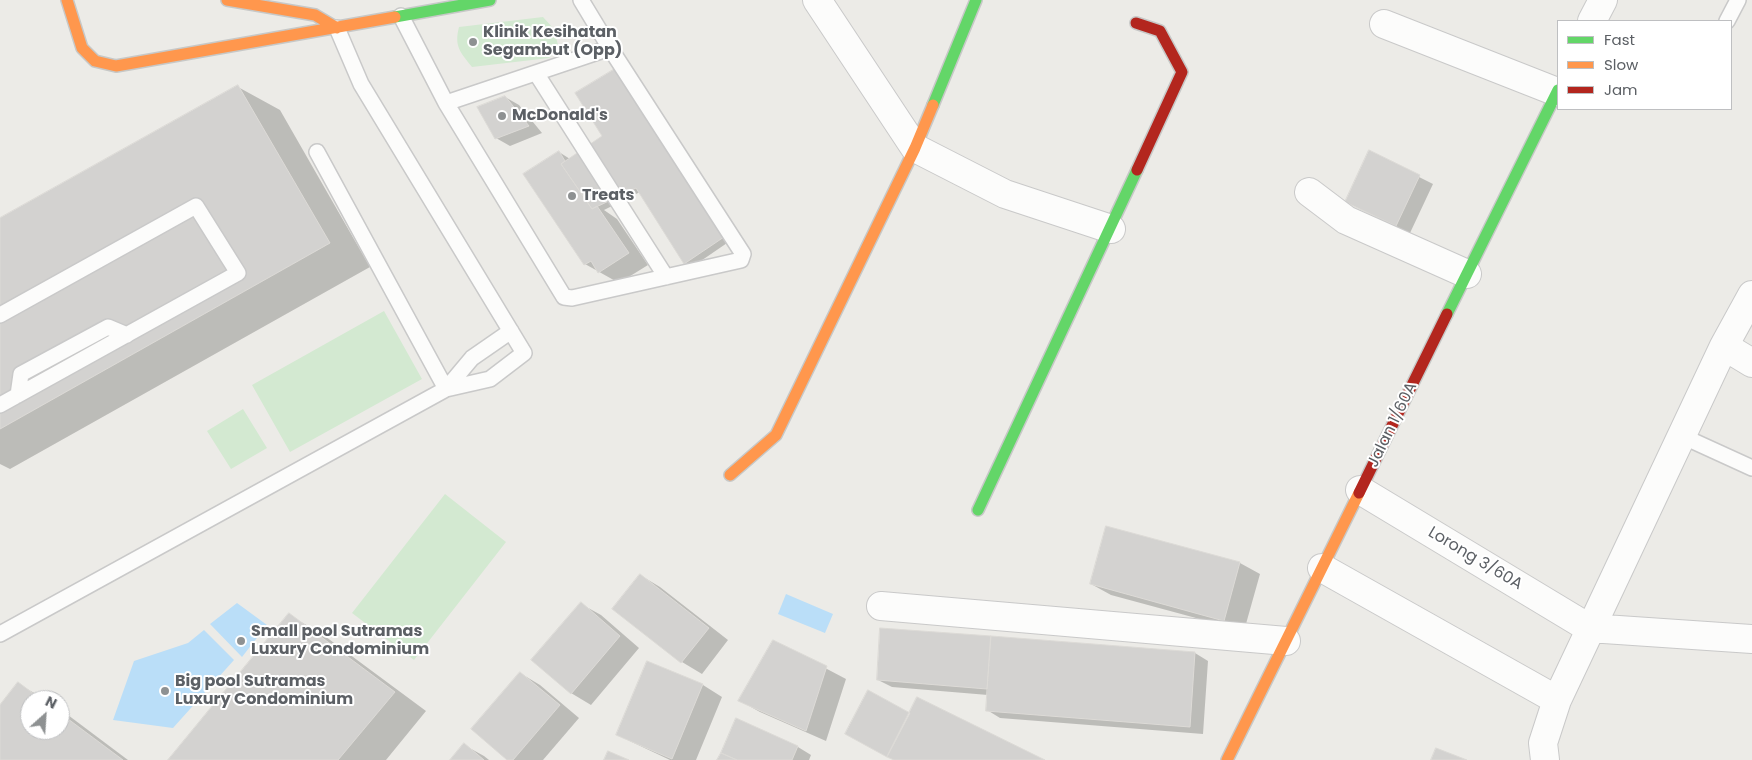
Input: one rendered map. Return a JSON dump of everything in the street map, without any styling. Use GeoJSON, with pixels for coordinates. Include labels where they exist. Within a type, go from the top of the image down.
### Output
{"type":"FeatureCollection","features":[{"type":"Feature","properties":{"kind":"street"},"geometry":{"type":"LineString","coordinates":[[67,0],[82,48],[95,61],[116,66],[490,0]]}},
{"type":"Feature","properties":{"kind":"street"},"geometry":{"type":"LineString","coordinates":[[227,0],[315,15],[337,28]]}},
{"type":"Feature","properties":{"kind":"street"},"geometry":{"type":"LineString","coordinates":[[817,0],[915,148],[1005,194],[1111,229]]}},
{"type":"Feature","properties":{"kind":"street"},"geometry":{"type":"LineString","coordinates":[[730,475],[776,436],[915,148],[976,0]]}},
{"type":"Feature","properties":{"kind":"street"},"geometry":{"type":"LineString","coordinates":[[978,510],[1111,229],[1182,72],[1160,31],[1136,23]]}},
{"type":"Feature","properties":{"kind":"street"},"geometry":{"type":"LineString","coordinates":[[1384,24],[1557,91]]}},
{"type":"Feature","properties":{"kind":"street","name":"Jalan 1/60A"},"geometry":{"type":"LineString","coordinates":[[1227,760],[1557,93]]}},
{"type":"Feature","properties":{"kind":"street"},"geometry":{"type":"LineString","coordinates":[[1309,192],[1346,220],[1467,274]]}},
{"type":"Feature","properties":{"kind":"street"},"geometry":{"type":"LineString","coordinates":[[1545,760],[1543,743],[1557,700],[1589,628],[1724,346],[1752,294]]}},
{"type":"Feature","properties":{"kind":"street"},"geometry":{"type":"LineString","coordinates":[[1724,346],[1752,363]]}},
{"type":"Feature","properties":{"kind":"street","name":"Lorong 3/60A"},"geometry":{"type":"LineString","coordinates":[[1360,490],[1589,628]]}},
{"type":"Feature","properties":{"kind":"street"},"geometry":{"type":"LineString","coordinates":[[1322,568],[1557,700]]}},
{"type":"Feature","properties":{"kind":"street"},"geometry":{"type":"LineString","coordinates":[[881,606],[1286,641]]}},
{"type":"Feature","properties":{"kind":"street"},"geometry":{"type":"LineString","coordinates":[[1589,628],[1752,639]]}},
{"type":"Feature","properties":{"kind":"lane"},"geometry":{"type":"LineString","coordinates":[[401,16],[446,103],[564,297],[572,298],[741,260],[743,254],[581,0]]}},
{"type":"Feature","properties":{"kind":"lane"},"geometry":{"type":"LineString","coordinates":[[1728,20],[1738,0]]}},
{"type":"Feature","properties":{"kind":"lane"},"geometry":{"type":"LineString","coordinates":[[0,634],[446,389],[490,379],[524,353],[361,84],[337,28]]}},
{"type":"Feature","properties":{"kind":"lane"},"geometry":{"type":"LineString","coordinates":[[446,103],[610,48]]}},
{"type":"Feature","properties":{"kind":"lane"},"geometry":{"type":"LineString","coordinates":[[536,73],[666,277]]}},
{"type":"Feature","properties":{"kind":"lane"},"geometry":{"type":"LineString","coordinates":[[317,152],[446,389]]}},
{"type":"Feature","properties":{"kind":"lane"},"geometry":{"type":"LineString","coordinates":[[0,315],[196,206],[238,273],[127,335],[108,327],[21,374],[18,395],[0,405]]}},
{"type":"Feature","properties":{"kind":"lane"},"geometry":{"type":"LineString","coordinates":[[446,389],[472,358],[511,331]]}},
{"type":"Feature","properties":{"kind":"lane"},"geometry":{"type":"LineString","coordinates":[[1682,436],[1752,468]]}},
{"type":"Feature","properties":{"kind":"green space"},"geometry":{"type":"Polygon","coordinates":[[[543,17],[554,29],[559,49],[549,58],[472,67],[459,49],[457,39],[459,27],[543,17]]]}},
{"type":"Feature","properties":{"kind":"green space"},"geometry":{"type":"Polygon","coordinates":[[[384,311],[422,379],[290,452],[252,385],[384,311]]]}},
{"type":"Feature","properties":{"kind":"green space"},"geometry":{"type":"Polygon","coordinates":[[[243,409],[267,448],[231,469],[207,431],[243,409]]]}},
{"type":"Feature","properties":{"kind":"green space"},"geometry":{"type":"Polygon","coordinates":[[[445,494],[506,542],[414,660],[352,613],[445,494]]]}},
{"type":"Feature","properties":{"kind":"water"},"geometry":{"type":"Polygon","coordinates":[[[786,594],[833,614],[825,633],[778,614],[786,594]]]}},
{"type":"Feature","properties":{"kind":"water","name":"Small pool Sutramas Luxury Condominium"},"geometry":{"type":"Polygon","coordinates":[[[237,603],[267,625],[242,657],[210,624],[237,603]]]}},
{"type":"Feature","properties":{"kind":"water","name":"Big pool Sutramas Luxury Condominium"},"geometry":{"type":"Polygon","coordinates":[[[204,630],[234,660],[173,728],[113,720],[134,661],[188,643],[204,630]]]}},
{"type":"Feature","properties":{"kind":"building"},"geometry":{"type":"Polygon","coordinates":[[[618,67],[724,237],[684,264],[636,188],[592,209],[561,164],[602,136],[575,93],[618,67]]]}},
{"type":"Feature","properties":{"kind":"building"},"geometry":{"type":"Polygon","coordinates":[[[238,85],[330,243],[0,429],[0,218],[238,85]]]}},
{"type":"Feature","properties":{"kind":"building","name":"McDonald's"},"geometry":{"type":"Polygon","coordinates":[[[505,96],[529,126],[495,139],[477,107],[505,96]]]}},
{"type":"Feature","properties":{"kind":"building"},"geometry":{"type":"Polygon","coordinates":[[[1369,150],[1420,175],[1396,226],[1345,202],[1369,150]]]}},
{"type":"Feature","properties":{"kind":"building"},"geometry":{"type":"Polygon","coordinates":[[[559,151],[565,161],[561,164],[592,209],[597,206],[629,253],[598,273],[591,261],[584,265],[523,174],[559,151]]]}},
{"type":"Feature","properties":{"kind":"building"},"geometry":{"type":"Polygon","coordinates":[[[1106,526],[1240,562],[1224,621],[1090,584],[1106,526]]]}},
{"type":"Feature","properties":{"kind":"building"},"geometry":{"type":"Polygon","coordinates":[[[640,574],[709,628],[681,663],[612,609],[640,574]]]}},
{"type":"Feature","properties":{"kind":"building"},"geometry":{"type":"Polygon","coordinates":[[[581,602],[620,636],[571,694],[531,660],[581,602]]]}},
{"type":"Feature","properties":{"kind":"building"},"geometry":{"type":"Polygon","coordinates":[[[289,613],[395,692],[338,760],[168,760],[289,613]]]}},
{"type":"Feature","properties":{"kind":"building"},"geometry":{"type":"Polygon","coordinates":[[[880,628],[991,636],[987,689],[877,680],[880,628]]]}},
{"type":"Feature","properties":{"kind":"building"},"geometry":{"type":"Polygon","coordinates":[[[991,636],[1195,652],[1190,727],[986,711],[991,636]]]}},
{"type":"Feature","properties":{"kind":"building"},"geometry":{"type":"Polygon","coordinates":[[[773,640],[827,666],[806,731],[738,701],[773,640]]]}},
{"type":"Feature","properties":{"kind":"building"},"geometry":{"type":"Polygon","coordinates":[[[647,661],[703,684],[672,759],[616,735],[647,661]]]}},
{"type":"Feature","properties":{"kind":"building"},"geometry":{"type":"Polygon","coordinates":[[[520,672],[560,705],[513,760],[507,760],[471,729],[520,672]]]}},
{"type":"Feature","properties":{"kind":"building"},"geometry":{"type":"Polygon","coordinates":[[[18,682],[29,690],[20,690],[20,740],[70,740],[70,720],[123,760],[0,760],[0,705],[18,682]]]}},
{"type":"Feature","properties":{"kind":"building"},"geometry":{"type":"Polygon","coordinates":[[[868,690],[910,713],[887,757],[845,734],[868,690]]]}},
{"type":"Feature","properties":{"kind":"building"},"geometry":{"type":"Polygon","coordinates":[[[917,697],[1045,760],[894,760],[887,757],[917,697]]]}},
{"type":"Feature","properties":{"kind":"building"},"geometry":{"type":"Polygon","coordinates":[[[736,718],[798,746],[792,760],[737,760],[721,753],[736,718]]]}},
{"type":"Feature","properties":{"kind":"building"},"geometry":{"type":"Polygon","coordinates":[[[464,743],[484,760],[450,760],[464,743]]]}},
{"type":"Feature","properties":{"kind":"building"},"geometry":{"type":"Polygon","coordinates":[[[1436,748],[1467,760],[1431,760],[1436,748]]]}},
{"type":"Feature","properties":{"kind":"building"},"geometry":{"type":"Polygon","coordinates":[[[608,751],[629,760],[604,760],[608,751]]]}},
{"type":"Feature","properties":{"kind":"building"},"geometry":{"type":"Polygon","coordinates":[[[721,753],[737,760],[717,760],[721,753]]]}},
{"type":"Feature","properties":{"kind":"traffic: fast"},"geometry":{"type":"LineString","coordinates":[[395,17],[490,0]]}},
{"type":"Feature","properties":{"kind":"traffic: fast"},"geometry":{"type":"LineString","coordinates":[[933,105],[976,0]]}},
{"type":"Feature","properties":{"kind":"traffic: fast"},"geometry":{"type":"LineString","coordinates":[[1447,314],[1557,92]]}},
{"type":"Feature","properties":{"kind":"traffic: fast"},"geometry":{"type":"LineString","coordinates":[[978,510],[1137,170]]}},
{"type":"Feature","properties":{"kind":"traffic: slow"},"geometry":{"type":"LineString","coordinates":[[67,0],[82,48],[95,61],[116,66],[395,17]]}},
{"type":"Feature","properties":{"kind":"traffic: slow"},"geometry":{"type":"LineString","coordinates":[[227,0],[315,15],[337,28]]}},
{"type":"Feature","properties":{"kind":"traffic: slow"},"geometry":{"type":"LineString","coordinates":[[730,475],[776,435],[915,148],[933,105]]}},
{"type":"Feature","properties":{"kind":"traffic: slow"},"geometry":{"type":"LineString","coordinates":[[1227,760],[1359,493]]}},
{"type":"Feature","properties":{"kind":"traffic: jam"},"geometry":{"type":"LineString","coordinates":[[1136,23],[1160,31],[1182,72],[1137,170]]}},
{"type":"Feature","properties":{"kind":"traffic: jam"},"geometry":{"type":"LineString","coordinates":[[1359,493],[1447,314]]}},
{"type":"Feature","properties":{"kind":"place","name":"Klinik Kesihatan Segambut (Opp)"},"geometry":{"type":"Point","coordinates":[473,42]}},
{"type":"Feature","properties":{"kind":"place","name":"McDonald's"},"geometry":{"type":"Point","coordinates":[502,116]}},
{"type":"Feature","properties":{"kind":"place","name":"Treats"},"geometry":{"type":"Point","coordinates":[572,196]}},
{"type":"Feature","properties":{"kind":"place","name":"Small pool Sutramas Luxury Condominium"},"geometry":{"type":"Point","coordinates":[241,641]}},
{"type":"Feature","properties":{"kind":"place","name":"Big pool Sutramas Luxury Condominium"},"geometry":{"type":"Point","coordinates":[165,691]}}]}
